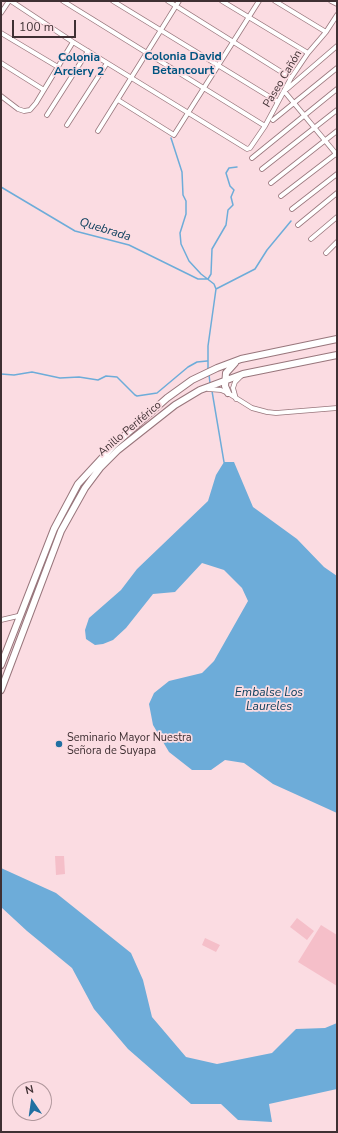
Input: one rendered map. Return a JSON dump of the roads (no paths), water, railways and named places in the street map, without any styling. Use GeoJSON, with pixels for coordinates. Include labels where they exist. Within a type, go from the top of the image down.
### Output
{"type":"FeatureCollection","features":[{"type":"Feature","properties":{"kind":"highway","name":"Anillo Periférico"},"geometry":{"type":"LineString","coordinates":[[1,665],[18,616],[54,529],[78,484],[95,464],[167,398],[186,384],[216,368],[241,359],[337,339]]}},
{"type":"Feature","properties":{"kind":"highway","name":"Anillo Periférico"},"geometry":{"type":"LineString","coordinates":[[1,690],[61,531],[85,488],[100,468],[118,450],[175,405],[200,390],[225,379],[336,355]]}},
{"type":"Feature","properties":{"kind":"highway"},"geometry":{"type":"LineString","coordinates":[[228,393],[225,379],[230,367],[241,359]]}},
{"type":"Feature","properties":{"kind":"street"},"geometry":{"type":"LineString","coordinates":[[1,13],[3,6],[10,1],[73,42],[189,112]]}},
{"type":"Feature","properties":{"kind":"street"},"geometry":{"type":"LineString","coordinates":[[63,1],[146,54],[205,88],[265,126]]}},
{"type":"Feature","properties":{"kind":"street"},"geometry":{"type":"LineString","coordinates":[[113,1],[219,64],[278,102]]}},
{"type":"Feature","properties":{"kind":"street"},"geometry":{"type":"LineString","coordinates":[[168,1],[291,78]]}},
{"type":"Feature","properties":{"kind":"street"},"geometry":{"type":"LineString","coordinates":[[98,131],[179,1]]}},
{"type":"Feature","properties":{"kind":"street"},"geometry":{"type":"LineString","coordinates":[[222,1],[308,54]]}},
{"type":"Feature","properties":{"kind":"street"},"geometry":{"type":"LineString","coordinates":[[118,100],[173,136],[259,1]]}},
{"type":"Feature","properties":{"kind":"street"},"geometry":{"type":"LineString","coordinates":[[275,1],[326,32]]}},
{"type":"Feature","properties":{"kind":"street"},"geometry":{"type":"LineString","coordinates":[[331,1],[337,4]]}},
{"type":"Feature","properties":{"kind":"street","name":"Paseo Cañón"},"geometry":{"type":"LineString","coordinates":[[189,112],[244,148],[250,148],[265,126],[291,78],[337,15]]}},
{"type":"Feature","properties":{"kind":"street"},"geometry":{"type":"LineString","coordinates":[[1,33],[58,67]]}},
{"type":"Feature","properties":{"kind":"street"},"geometry":{"type":"LineString","coordinates":[[1,96],[24,111],[30,110],[73,42]]}},
{"type":"Feature","properties":{"kind":"street"},"geometry":{"type":"LineString","coordinates":[[281,196],[337,154],[284,91],[337,46]]}},
{"type":"Feature","properties":{"kind":"street"},"geometry":{"type":"LineString","coordinates":[[47,115],[88,51]]}},
{"type":"Feature","properties":{"kind":"street"},"geometry":{"type":"LineString","coordinates":[[1,63],[44,90]]}},
{"type":"Feature","properties":{"kind":"street"},"geometry":{"type":"LineString","coordinates":[[67,125],[107,63]]}},
{"type":"Feature","properties":{"kind":"street"},"geometry":{"type":"LineString","coordinates":[[273,120],[337,68]]}},
{"type":"Feature","properties":{"kind":"street"},"geometry":{"type":"LineString","coordinates":[[252,158],[337,89]]}},
{"type":"Feature","properties":{"kind":"street"},"geometry":{"type":"LineString","coordinates":[[262,169],[337,110]]}},
{"type":"Feature","properties":{"kind":"street"},"geometry":{"type":"LineString","coordinates":[[271,183],[337,131]]}},
{"type":"Feature","properties":{"kind":"street"},"geometry":{"type":"LineString","coordinates":[[292,209],[337,174]]}},
{"type":"Feature","properties":{"kind":"street"},"geometry":{"type":"LineString","coordinates":[[298,225],[337,194]]}},
{"type":"Feature","properties":{"kind":"street"},"geometry":{"type":"LineString","coordinates":[[311,239],[337,217]]}},
{"type":"Feature","properties":{"kind":"street"},"geometry":{"type":"LineString","coordinates":[[326,253],[337,242]]}},
{"type":"Feature","properties":{"kind":"street"},"geometry":{"type":"LineString","coordinates":[[237,399],[233,388],[235,382],[243,374]]}},
{"type":"Feature","properties":{"kind":"street"},"geometry":{"type":"LineString","coordinates":[[200,390],[212,389],[228,393],[259,410],[276,413],[337,408]]}},
{"type":"Feature","properties":{"kind":"street"},"geometry":{"type":"LineString","coordinates":[[1,620],[18,616]]}},
{"type":"Feature","properties":{"kind":"water","name":"Embalse Los Laureles"},"geometry":{"type":"Polygon","coordinates":[[[224,462],[234,462],[253,507],[297,539],[324,567],[337,576],[337,813],[273,784],[244,763],[225,760],[211,770],[192,770],[169,752],[153,725],[149,704],[154,693],[169,681],[202,673],[214,661],[248,601],[242,588],[224,570],[202,563],[175,592],[153,594],[126,628],[113,640],[95,645],[86,639],[85,630],[89,618],[121,590],[137,569],[208,501],[216,475],[224,462]]]}},
{"type":"Feature","properties":{"kind":"water"},"geometry":{"type":"Polygon","coordinates":[[[1,868],[56,893],[131,953],[143,980],[152,1017],[186,1057],[217,1064],[272,1053],[296,1029],[325,1028],[337,1023],[337,1089],[269,1104],[272,1122],[238,1120],[221,1104],[191,1104],[128,1049],[94,1009],[72,968],[27,931],[1,907],[1,868]]]}},
{"type":"Feature","properties":{"kind":"waterway"},"geometry":{"type":"LineString","coordinates":[[171,138],[182,172],[183,195],[186,201],[186,214],[180,233],[181,244],[189,261],[201,274],[214,284],[216,289],[208,346],[208,369]]}},
{"type":"Feature","properties":{"kind":"waterway"},"geometry":{"type":"LineString","coordinates":[[208,279],[211,274],[212,249],[226,225],[228,210],[233,205],[231,197],[234,190],[230,186],[226,173],[229,168],[237,167]]}},
{"type":"Feature","properties":{"kind":"waterway","name":"Quebrada"},"geometry":{"type":"LineString","coordinates":[[1,187],[75,231],[129,245],[198,279],[208,279]]}},
{"type":"Feature","properties":{"kind":"waterway"},"geometry":{"type":"LineString","coordinates":[[216,289],[255,269],[267,250],[291,221]]}},
{"type":"Feature","properties":{"kind":"waterway"},"geometry":{"type":"LineString","coordinates":[[1,374],[14,375],[32,372],[60,378],[79,377],[98,380],[106,376],[117,377],[137,396],[157,393],[188,367],[197,362],[207,361]]}},
{"type":"Feature","properties":{"kind":"waterway"},"geometry":{"type":"LineString","coordinates":[[209,375],[210,383]]}},
{"type":"Feature","properties":{"kind":"waterway"},"geometry":{"type":"LineString","coordinates":[[212,391],[224,462]]}},
{"type":"Feature","properties":{"kind":"place","name":"Seminario Mayor Nuestra Señora de Suyapa"},"geometry":{"type":"Point","coordinates":[59,744]}},
{"type":"Feature","properties":{"kind":"district","name":"Colonia David Betancourt"},"geometry":{"type":"Point","coordinates":[183,64]}},
{"type":"Feature","properties":{"kind":"district","name":"Colonia Arciery 2"},"geometry":{"type":"Point","coordinates":[79,65]}}]}
